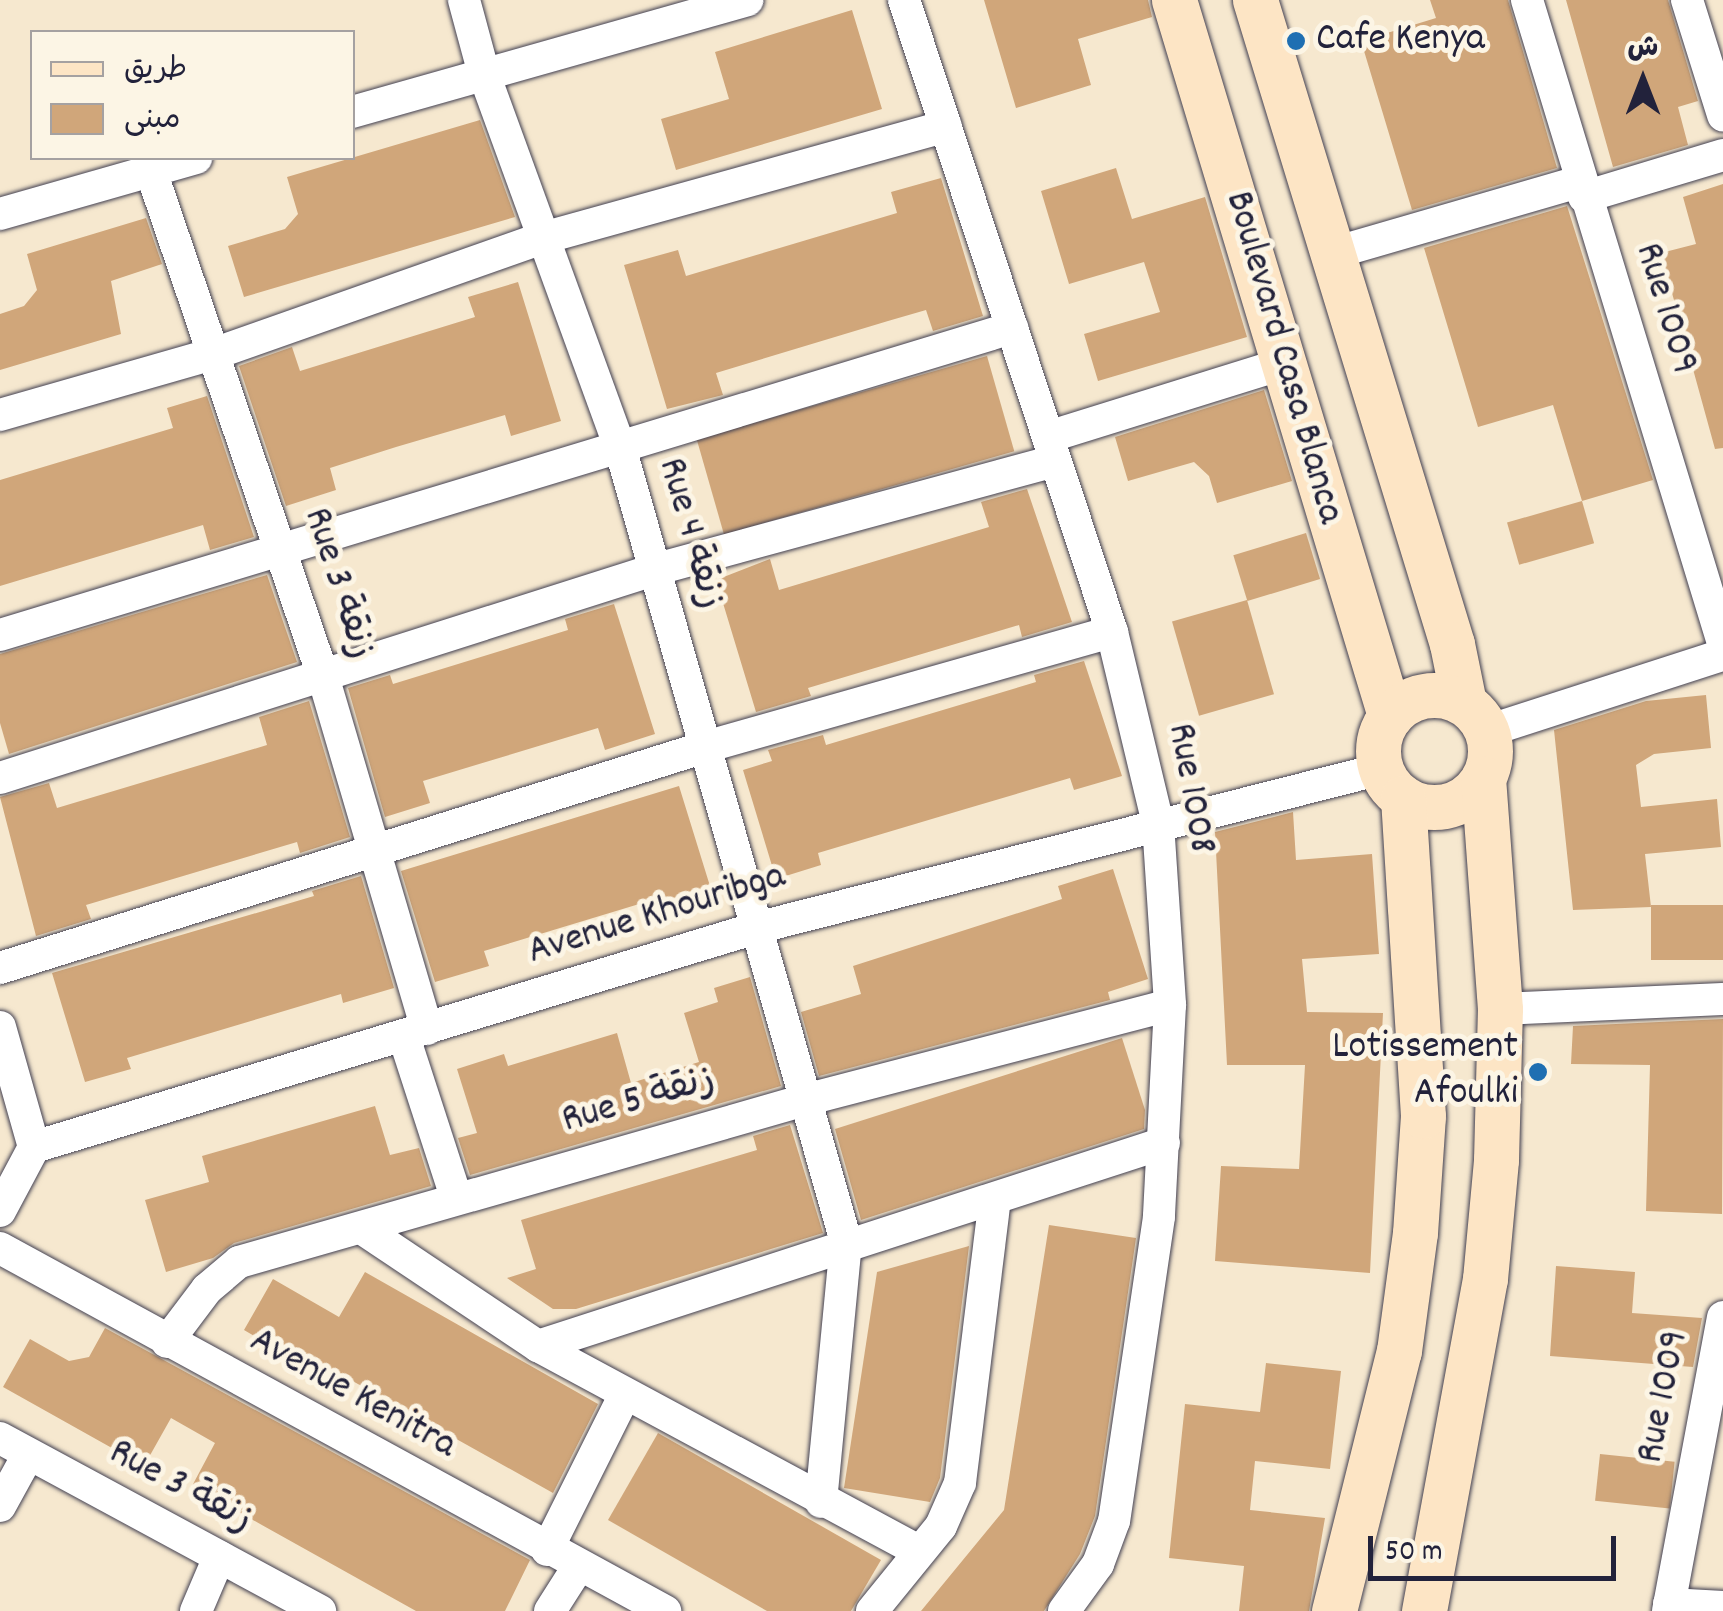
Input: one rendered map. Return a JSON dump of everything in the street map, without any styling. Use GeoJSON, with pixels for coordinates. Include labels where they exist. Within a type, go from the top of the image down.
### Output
{"type":"FeatureCollection","features":[{"type":"Feature","properties":{"kind":"main road","name":"Boulevard Casa Blanca"},"geometry":{"type":"LineString","coordinates":[[1174,0],[1390,716]]}},
{"type":"Feature","properties":{"kind":"main road","name":"Boulevard Casa Blanca"},"geometry":{"type":"LineString","coordinates":[[1255,0],[1475,717]]}},
{"type":"Feature","properties":{"kind":"main road"},"geometry":{"type":"LineString","coordinates":[[1334,1611],[1399,1351],[1415,1232],[1423,1116],[1392,784],[1377,751],[1390,716],[1424,696],[1475,717],[1500,1010],[1485,1279],[1424,1611]]}},
{"type":"Feature","properties":{"kind":"main road"},"geometry":{"type":"LineString","coordinates":[[1392,784],[1420,805],[1455,803],[1483,779]]}},
{"type":"Feature","properties":{"kind":"street","name":"Rue 4 زنقة"},"geometry":{"type":"LineString","coordinates":[[464,0],[484,74],[620,448],[846,1242]]}},
{"type":"Feature","properties":{"kind":"street"},"geometry":{"type":"LineString","coordinates":[[355,111],[747,0]]}},
{"type":"Feature","properties":{"kind":"street","name":"Rue 1008"},"geometry":{"type":"LineString","coordinates":[[904,0],[1112,632],[1158,823],[1170,1005],[1164,1143],[1114,1521],[1098,1564],[1064,1611]]}},
{"type":"Feature","properties":{"kind":"street","name":"Rue 1009"},"geometry":{"type":"LineString","coordinates":[[1526,0],[1723,643]]}},
{"type":"Feature","properties":{"kind":"street"},"geometry":{"type":"LineString","coordinates":[[1687,0],[1723,115]]}},
{"type":"Feature","properties":{"kind":"street"},"geometry":{"type":"LineString","coordinates":[[0,415],[216,352],[544,238],[946,126]]}},
{"type":"Feature","properties":{"kind":"street"},"geometry":{"type":"LineString","coordinates":[[1334,253],[1723,156]]}},
{"type":"Feature","properties":{"kind":"street"},"geometry":{"type":"LineString","coordinates":[[0,214],[188,160]]}},
{"type":"Feature","properties":{"kind":"street","name":"Rue 3 زنقة"},"geometry":{"type":"LineString","coordinates":[[151,170],[216,352],[376,851],[456,1198]]}},
{"type":"Feature","properties":{"kind":"street"},"geometry":{"type":"LineString","coordinates":[[0,635],[1012,328]]}},
{"type":"Feature","properties":{"kind":"street"},"geometry":{"type":"LineString","coordinates":[[0,778],[656,568],[1051,449],[1285,363]]}},
{"type":"Feature","properties":{"kind":"street"},"geometry":{"type":"LineString","coordinates":[[0,968],[704,747],[1112,632]]}},
{"type":"Feature","properties":{"kind":"street"},"geometry":{"type":"LineString","coordinates":[[1475,717],[1723,655]]}},
{"type":"Feature","properties":{"kind":"street","name":"Avenue Khouribga"},"geometry":{"type":"LineString","coordinates":[[34,1147],[756,928],[1158,823],[1392,784]]}},
{"type":"Feature","properties":{"kind":"street"},"geometry":{"type":"LineString","coordinates":[[1500,1010],[1723,998]]}},
{"type":"Feature","properties":{"kind":"street","name":"Rue 5 زنقة"},"geometry":{"type":"LineString","coordinates":[[167,1342],[206,1289],[239,1262],[805,1100],[1170,1005]]}},
{"type":"Feature","properties":{"kind":"street"},"geometry":{"type":"LineString","coordinates":[[0,1028],[34,1147],[0,1212]]}},
{"type":"Feature","properties":{"kind":"street"},"geometry":{"type":"LineString","coordinates":[[538,1346],[846,1242],[995,1199],[1164,1143]]}},
{"type":"Feature","properties":{"kind":"street"},"geometry":{"type":"LineString","coordinates":[[872,1611],[941,1526],[960,1482],[995,1199]]}},
{"type":"Feature","properties":{"kind":"street"},"geometry":{"type":"LineString","coordinates":[[363,1229],[538,1346],[918,1551]]}},
{"type":"Feature","properties":{"kind":"street"},"geometry":{"type":"LineString","coordinates":[[822,1502],[846,1242]]}},
{"type":"Feature","properties":{"kind":"street","name":"Avenue Kenitra"},"geometry":{"type":"LineString","coordinates":[[0,1248],[578,1567],[665,1611]]}},
{"type":"Feature","properties":{"kind":"street","name":"Rue 1009"},"geometry":{"type":"LineString","coordinates":[[1669,1607],[1723,1318]]}},
{"type":"Feature","properties":{"kind":"street"},"geometry":{"type":"LineString","coordinates":[[547,1550],[625,1394]]}},
{"type":"Feature","properties":{"kind":"street","name":"Rue 3 زنقة"},"geometry":{"type":"LineString","coordinates":[[0,1438],[320,1611]]}},
{"type":"Feature","properties":{"kind":"street"},"geometry":{"type":"LineString","coordinates":[[0,1506],[28,1455]]}},
{"type":"Feature","properties":{"kind":"street"},"geometry":{"type":"LineString","coordinates":[[196,1611],[219,1556]]}},
{"type":"Feature","properties":{"kind":"street"},"geometry":{"type":"LineString","coordinates":[[550,1611],[578,1567]]}},
{"type":"Feature","properties":{"kind":"street"},"geometry":{"type":"LineString","coordinates":[[1669,1607],[1723,1607]]}},
{"type":"Feature","properties":{"kind":"building"},"geometry":{"type":"Polygon","coordinates":[[[984,0],[1148,0],[1152,17],[1078,39],[1091,85],[1016,108],[984,0]]]}},
{"type":"Feature","properties":{"kind":"building"},"geometry":{"type":"Polygon","coordinates":[[[1430,0],[1508,0],[1557,168],[1412,210],[1361,41],[1436,18],[1430,0]]]}},
{"type":"Feature","properties":{"kind":"building"},"geometry":{"type":"Polygon","coordinates":[[[1566,0],[1668,0],[1698,101],[1678,107],[1688,145],[1613,167],[1566,0]]]}},
{"type":"Feature","properties":{"kind":"building"},"geometry":{"type":"Polygon","coordinates":[[[852,10],[882,109],[676,170],[661,119],[729,99],[715,52],[852,10]]]}},
{"type":"Feature","properties":{"kind":"building"},"geometry":{"type":"Polygon","coordinates":[[[480,120],[515,217],[244,297],[228,246],[285,229],[298,214],[287,177],[480,120]]]}},
{"type":"Feature","properties":{"kind":"building"},"geometry":{"type":"Polygon","coordinates":[[[1116,168],[1132,219],[1205,197],[1247,337],[1098,381],[1084,334],[1160,312],[1144,262],[1069,284],[1041,191],[1116,168]]]}},
{"type":"Feature","properties":{"kind":"building"},"geometry":{"type":"Polygon","coordinates":[[[941,178],[983,316],[933,331],[926,310],[888,321],[716,373],[723,395],[667,409],[624,265],[678,250],[686,276],[897,213],[891,192],[941,178]]]}},
{"type":"Feature","properties":{"kind":"building"},"geometry":{"type":"Polygon","coordinates":[[[1723,184],[1723,448],[1715,449],[1661,253],[1696,244],[1683,197],[1723,184]]]}},
{"type":"Feature","properties":{"kind":"building"},"geometry":{"type":"Polygon","coordinates":[[[1567,206],[1653,480],[1582,501],[1553,405],[1478,427],[1424,248],[1567,206]]]}},
{"type":"Feature","properties":{"kind":"building"},"geometry":{"type":"Polygon","coordinates":[[[146,218],[162,264],[111,281],[121,334],[0,370],[0,314],[24,306],[37,290],[27,254],[146,218]]]}},
{"type":"Feature","properties":{"kind":"building"},"geometry":{"type":"Polygon","coordinates":[[[518,282],[561,421],[511,436],[505,415],[396,447],[330,468],[336,490],[286,506],[239,366],[292,347],[300,371],[475,317],[468,297],[518,282]]]}},
{"type":"Feature","properties":{"kind":"building"},"geometry":{"type":"Polygon","coordinates":[[[987,356],[1014,451],[724,534],[697,439],[987,356]]]}},
{"type":"Feature","properties":{"kind":"building"},"geometry":{"type":"Polygon","coordinates":[[[1264,390],[1292,481],[1217,503],[1209,476],[1194,462],[1128,481],[1115,437],[1264,390]]]}},
{"type":"Feature","properties":{"kind":"building"},"geometry":{"type":"Polygon","coordinates":[[[207,396],[254,537],[210,550],[203,525],[0,586],[0,480],[173,428],[167,408],[207,396]]]}},
{"type":"Feature","properties":{"kind":"building"},"geometry":{"type":"Polygon","coordinates":[[[1027,489],[1072,622],[1022,637],[1019,625],[808,688],[811,696],[756,712],[716,580],[770,559],[779,590],[989,527],[981,502],[1027,489]]]}},
{"type":"Feature","properties":{"kind":"building"},"geometry":{"type":"Polygon","coordinates":[[[1582,501],[1594,543],[1519,565],[1507,522],[1582,501]]]}},
{"type":"Feature","properties":{"kind":"building"},"geometry":{"type":"Polygon","coordinates":[[[1306,533],[1320,579],[1247,601],[1233,555],[1306,533]]]}},
{"type":"Feature","properties":{"kind":"building"},"geometry":{"type":"Polygon","coordinates":[[[267,575],[297,662],[9,754],[0,723],[0,654],[267,575]]]}},
{"type":"Feature","properties":{"kind":"building"},"geometry":{"type":"Polygon","coordinates":[[[1247,600],[1274,694],[1199,716],[1172,621],[1247,600]]]}},
{"type":"Feature","properties":{"kind":"building"},"geometry":{"type":"Polygon","coordinates":[[[614,604],[655,734],[605,750],[598,728],[423,781],[430,803],[385,817],[348,688],[390,675],[393,684],[568,630],[565,619],[614,604]]]}},
{"type":"Feature","properties":{"kind":"building"},"geometry":{"type":"Polygon","coordinates":[[[1084,661],[1122,776],[1074,790],[1070,778],[962,810],[818,853],[821,865],[776,879],[743,770],[772,761],[768,750],[823,735],[826,745],[1036,682],[1034,675],[1084,661]]]}},
{"type":"Feature","properties":{"kind":"building"},"geometry":{"type":"Polygon","coordinates":[[[1706,695],[1711,748],[1654,754],[1636,765],[1641,807],[1717,799],[1721,847],[1645,854],[1651,907],[1573,910],[1554,730],[1646,701],[1706,695]]]}},
{"type":"Feature","properties":{"kind":"building"},"geometry":{"type":"Polygon","coordinates":[[[309,701],[350,837],[300,853],[297,842],[86,905],[91,919],[36,936],[0,797],[49,783],[57,808],[267,745],[259,717],[309,701]]]}},
{"type":"Feature","properties":{"kind":"building"},"geometry":{"type":"Polygon","coordinates":[[[679,786],[714,899],[664,915],[659,898],[484,951],[489,966],[435,982],[401,871],[679,786]]]}},
{"type":"Feature","properties":{"kind":"building"},"geometry":{"type":"Polygon","coordinates":[[[1293,812],[1296,860],[1372,854],[1379,954],[1302,959],[1307,1012],[1383,1013],[1370,1273],[1215,1261],[1221,1166],[1299,1169],[1305,1065],[1227,1065],[1215,832],[1293,812]]]}},
{"type":"Feature","properties":{"kind":"building"},"geometry":{"type":"Polygon","coordinates":[[[1113,869],[1148,979],[1108,992],[1110,1000],[819,1076],[801,1012],[861,994],[853,966],[1062,899],[1058,886],[1113,869]]]}},
{"type":"Feature","properties":{"kind":"building"},"geometry":{"type":"Polygon","coordinates":[[[361,876],[394,988],[343,1003],[341,994],[127,1058],[131,1069],[85,1082],[52,973],[314,896],[312,891],[361,876]]]}},
{"type":"Feature","properties":{"kind":"building"},"geometry":{"type":"Polygon","coordinates":[[[1651,905],[1723,905],[1723,960],[1651,960],[1651,905]]]}},
{"type":"Feature","properties":{"kind":"building"},"geometry":{"type":"Polygon","coordinates":[[[750,977],[781,1086],[470,1175],[458,1138],[477,1133],[457,1069],[504,1054],[508,1066],[617,1033],[631,1083],[699,1062],[684,1013],[718,1002],[714,988],[750,977]]]}},
{"type":"Feature","properties":{"kind":"building"},"geometry":{"type":"Polygon","coordinates":[[[1723,1019],[1722,1214],[1646,1211],[1650,1065],[1571,1064],[1573,1026],[1723,1019]]]}},
{"type":"Feature","properties":{"kind":"building"},"geometry":{"type":"Polygon","coordinates":[[[1122,1038],[1145,1110],[1144,1129],[861,1220],[835,1129],[1122,1038]]]}},
{"type":"Feature","properties":{"kind":"building"},"geometry":{"type":"Polygon","coordinates":[[[375,1106],[390,1155],[419,1148],[431,1186],[234,1243],[213,1258],[166,1272],[145,1200],[209,1182],[202,1156],[375,1106]]]}},
{"type":"Feature","properties":{"kind":"building"},"geometry":{"type":"Polygon","coordinates":[[[790,1125],[823,1233],[576,1309],[553,1309],[507,1278],[536,1269],[521,1220],[757,1150],[753,1136],[790,1125]]]}},
{"type":"Feature","properties":{"kind":"building"},"geometry":{"type":"Polygon","coordinates":[[[1049,1225],[1136,1238],[1095,1516],[1080,1554],[1044,1611],[921,1611],[1004,1510],[1049,1225]]]}},
{"type":"Feature","properties":{"kind":"building"},"geometry":{"type":"Polygon","coordinates":[[[969,1246],[940,1478],[930,1502],[844,1488],[877,1272],[969,1246]]]}},
{"type":"Feature","properties":{"kind":"building"},"geometry":{"type":"Polygon","coordinates":[[[1556,1266],[1635,1272],[1632,1313],[1702,1318],[1693,1367],[1550,1356],[1556,1266]]]}},
{"type":"Feature","properties":{"kind":"building"},"geometry":{"type":"Polygon","coordinates":[[[365,1272],[598,1404],[553,1493],[315,1360],[310,1368],[244,1330],[273,1279],[339,1317],[365,1272]]]}},
{"type":"Feature","properties":{"kind":"building"},"geometry":{"type":"Polygon","coordinates":[[[105,1328],[530,1560],[505,1611],[416,1611],[192,1486],[215,1443],[171,1418],[144,1466],[3,1387],[30,1339],[69,1361],[89,1357],[105,1328]]]}},
{"type":"Feature","properties":{"kind":"building"},"geometry":{"type":"Polygon","coordinates":[[[1266,1363],[1341,1371],[1330,1469],[1255,1461],[1250,1510],[1325,1518],[1309,1611],[1239,1611],[1244,1566],[1169,1558],[1185,1404],[1260,1412],[1266,1363]]]}},
{"type":"Feature","properties":{"kind":"building"},"geometry":{"type":"Polygon","coordinates":[[[658,1433],[881,1560],[851,1611],[767,1611],[608,1520],[658,1433]]]}},
{"type":"Feature","properties":{"kind":"building"},"geometry":{"type":"Polygon","coordinates":[[[1600,1454],[1675,1462],[1670,1509],[1595,1501],[1600,1454]]]}},
{"type":"Feature","properties":{"kind":"place","name":"Cafe Kenya"},"geometry":{"type":"Point","coordinates":[1296,41]}},
{"type":"Feature","properties":{"kind":"place","name":"Lotissement Afoulki"},"geometry":{"type":"Point","coordinates":[1538,1072]}}]}
